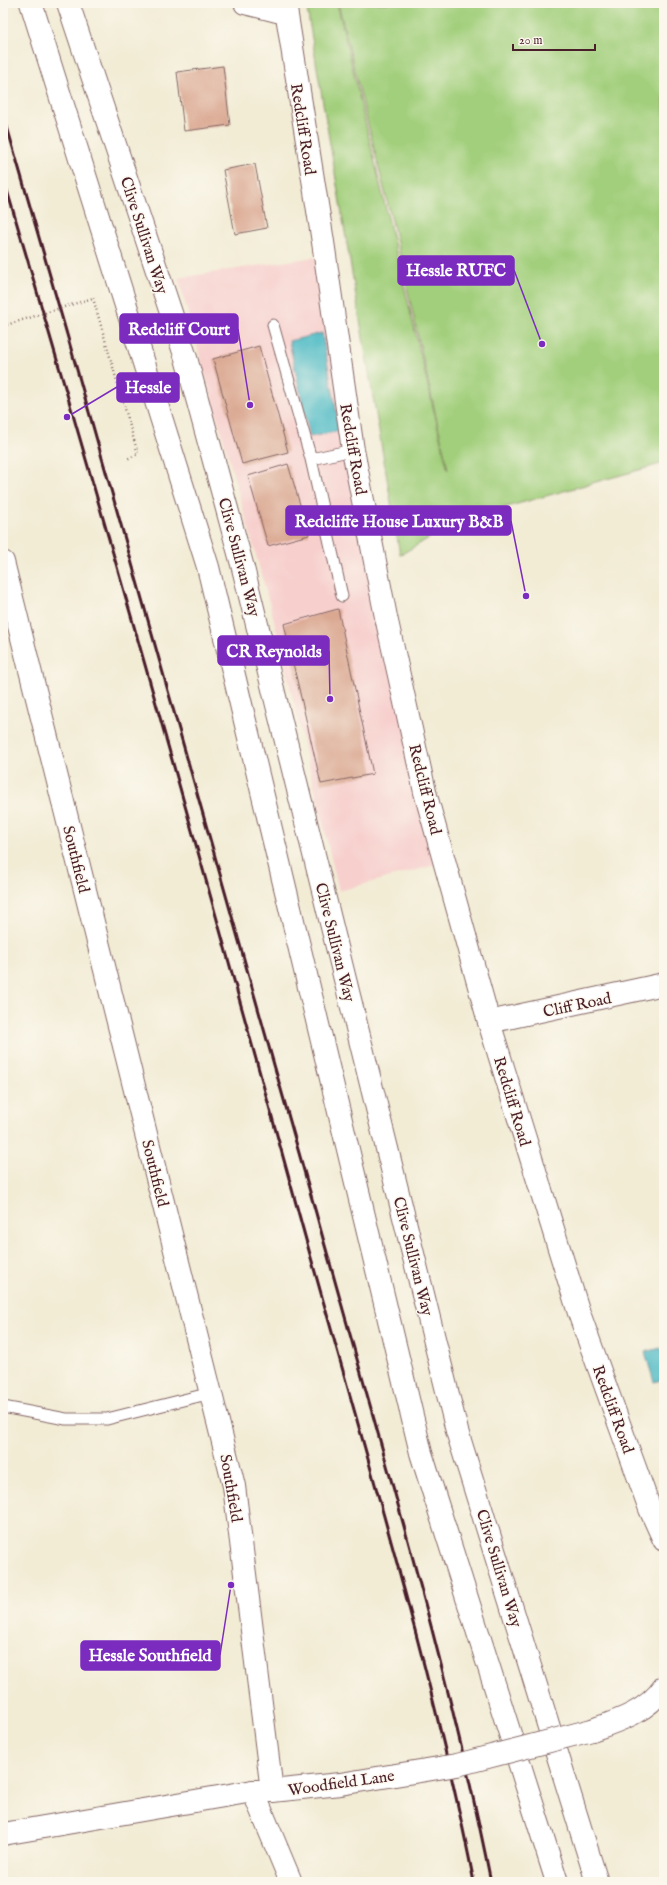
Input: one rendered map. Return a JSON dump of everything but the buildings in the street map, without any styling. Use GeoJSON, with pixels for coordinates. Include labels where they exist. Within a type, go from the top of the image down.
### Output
{"type":"FeatureCollection","features":[{"type":"Feature","properties":{"kind":"main road"},"geometry":{"type":"LineString","coordinates":[[31,3],[208,567],[421,1454],[557,1882]]}},
{"type":"Feature","properties":{"kind":"main road","name":"Clive Sullivan Way"},"geometry":{"type":"LineString","coordinates":[[68,3],[188,366],[243,568],[457,1431],[597,1882]]}},
{"type":"Feature","properties":{"kind":"main road"},"geometry":{"type":"LineString","coordinates":[[245,3],[285,8]]}},
{"type":"Feature","properties":{"kind":"main road","name":"Redcliff Road"},"geometry":{"type":"LineString","coordinates":[[285,8],[323,242],[353,450],[386,617],[425,792],[489,1022],[579,1313],[650,1509],[664,1540]]}},
{"type":"Feature","properties":{"kind":"main road","name":"Southfield"},"geometry":{"type":"LineString","coordinates":[[3,562],[234,1486],[263,1791],[291,1882]]}},
{"type":"Feature","properties":{"kind":"main road","name":"Cliff Road"},"geometry":{"type":"LineString","coordinates":[[489,1022],[664,984]]}},
{"type":"Feature","properties":{"kind":"main road","name":"Woodfield Lane"},"geometry":{"type":"LineString","coordinates":[[3,1834],[263,1791],[340,1784],[456,1765],[592,1730],[624,1718],[640,1710],[658,1697],[664,1687]]}},
{"type":"Feature","properties":{"kind":"lane"},"geometry":{"type":"LineString","coordinates":[[273,325],[311,459],[342,596]]}},
{"type":"Feature","properties":{"kind":"lane"},"geometry":{"type":"LineString","coordinates":[[311,459],[353,450]]}},
{"type":"Feature","properties":{"kind":"lane"},"geometry":{"type":"LineString","coordinates":[[3,1407],[66,1419],[107,1419],[211,1393]]}},
{"type":"Feature","properties":{"kind":"path"},"geometry":{"type":"LineString","coordinates":[[3,326],[93,298],[138,454],[127,460]]}},
{"type":"Feature","properties":{"kind":"shaded area"},"geometry":{"type":"Polygon","coordinates":[[[315,257],[435,865],[339,891],[273,616],[178,278],[315,257]]]}},
{"type":"Feature","properties":{"kind":"green space"},"geometry":{"type":"Polygon","coordinates":[[[306,3],[337,3],[448,470],[393,225],[338,3],[664,3],[664,463],[460,520],[400,555],[306,3]]]}},
{"type":"Feature","properties":{"kind":"water"},"geometry":{"type":"Polygon","coordinates":[[[322,333],[340,431],[310,437],[289,341],[322,333]]]}},
{"type":"Feature","properties":{"kind":"water"},"geometry":{"type":"Polygon","coordinates":[[[661,1348],[664,1357],[664,1379],[654,1382],[645,1352],[661,1348]]]}},
{"type":"Feature","properties":{"kind":"railway"},"geometry":{"type":"LineString","coordinates":[[3,113],[122,525],[410,1546],[453,1713],[491,1882]]}},
{"type":"Feature","properties":{"kind":"railway"},"geometry":{"type":"LineString","coordinates":[[3,177],[156,702],[394,1554],[437,1717],[474,1882]]}},
{"type":"Feature","properties":{"kind":"place","name":"Hessle RUFC"},"geometry":{"type":"Point","coordinates":[542,344]}},
{"type":"Feature","properties":{"kind":"place","name":"Redcliff Court"},"geometry":{"type":"Point","coordinates":[250,405]}},
{"type":"Feature","properties":{"kind":"place","name":"Hessle"},"geometry":{"type":"Point","coordinates":[67,417]}},
{"type":"Feature","properties":{"kind":"place","name":"Redcliffe House Luxury B&B"},"geometry":{"type":"Point","coordinates":[526,596]}},
{"type":"Feature","properties":{"kind":"place","name":"CR Reynolds"},"geometry":{"type":"Point","coordinates":[330,699]}},
{"type":"Feature","properties":{"kind":"place","name":"Hessle Southfield"},"geometry":{"type":"Point","coordinates":[231,1585]}}]}
